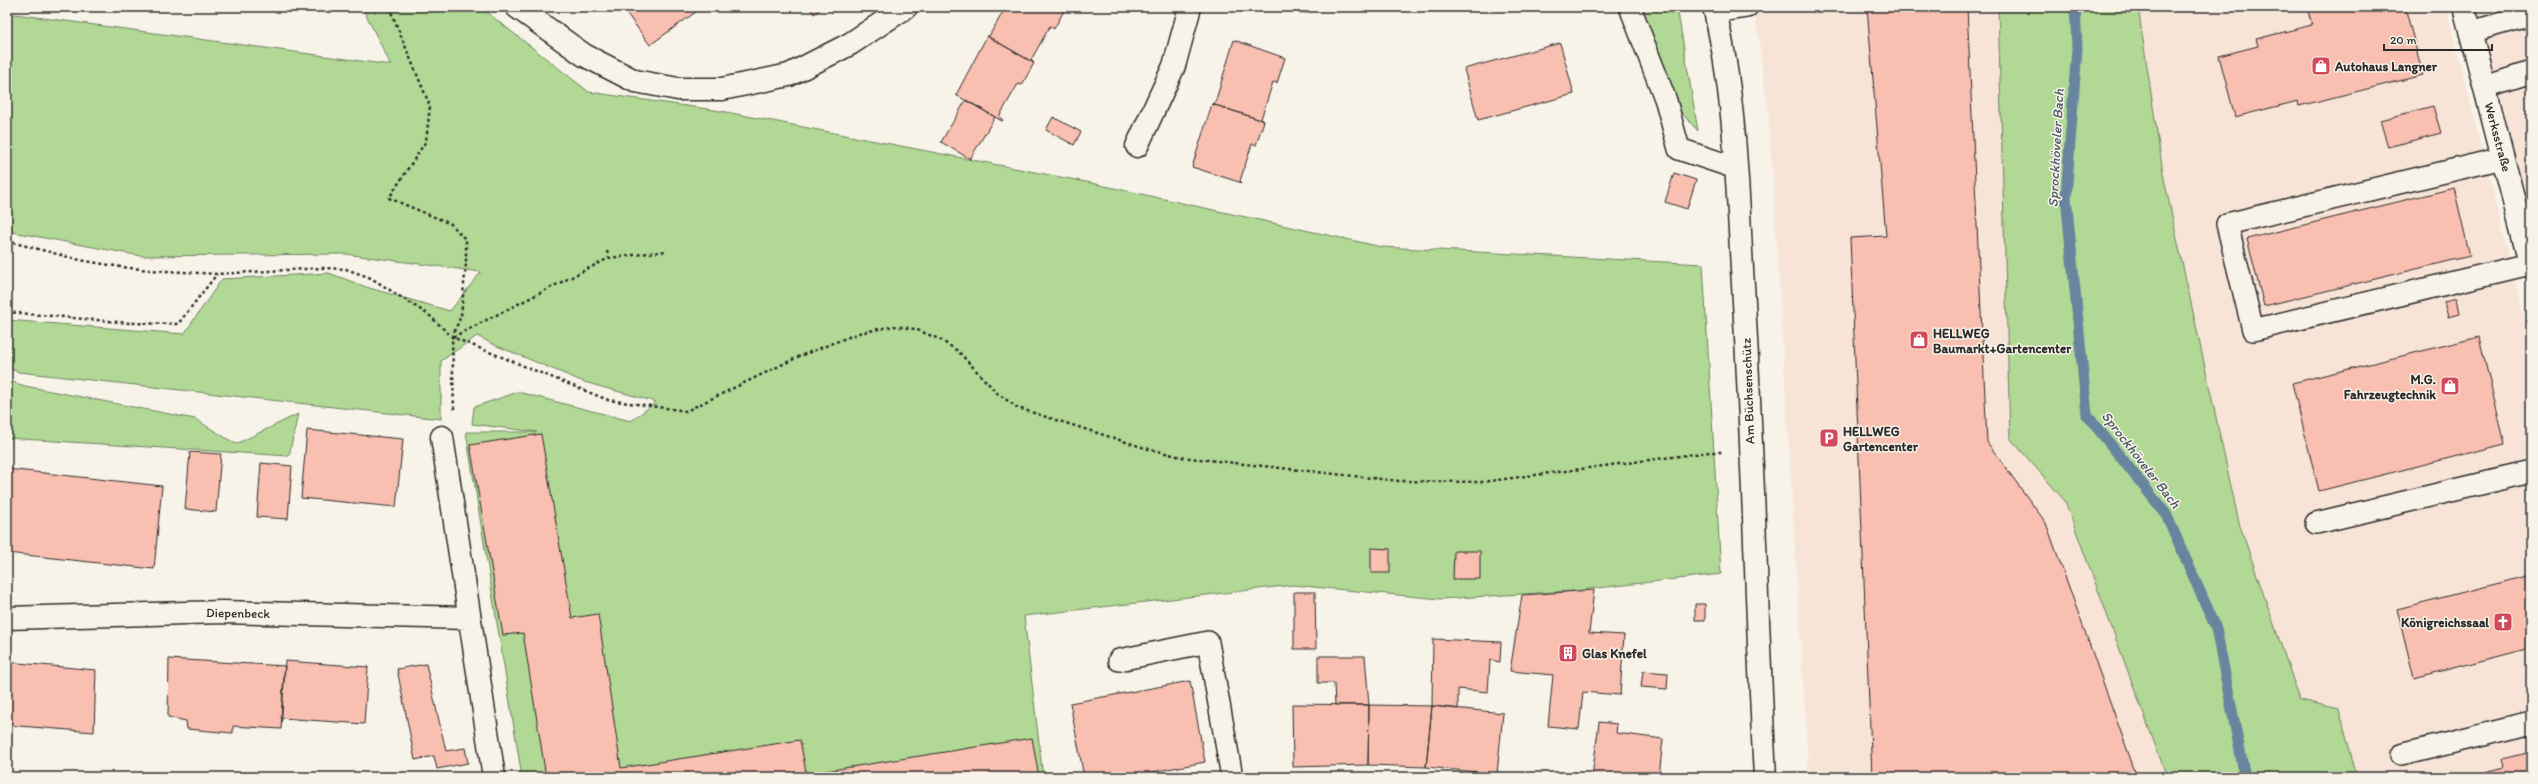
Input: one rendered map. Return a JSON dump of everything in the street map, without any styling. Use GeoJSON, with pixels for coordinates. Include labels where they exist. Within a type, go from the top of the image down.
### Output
{"type":"FeatureCollection","features":[{"type":"Feature","properties":{"kind":"street"},"geometry":{"type":"LineString","coordinates":[[516,7],[584,55],[629,78],[678,89],[722,89],[789,75],[850,44],[906,7]]}},
{"type":"Feature","properties":{"kind":"street"},"geometry":{"type":"LineString","coordinates":[[1136,146],[1174,66],[1190,7]]}},
{"type":"Feature","properties":{"kind":"street","name":"Werksstraße"},"geometry":{"type":"LineString","coordinates":[[2464,7],[2531,265]]}},
{"type":"Feature","properties":{"kind":"street","name":"Am Büchsenschütz"},"geometry":{"type":"LineString","coordinates":[[1714,10],[1731,95],[1736,168],[1748,358],[1765,777]]}},
{"type":"Feature","properties":{"kind":"street"},"geometry":{"type":"LineString","coordinates":[[442,437],[494,777]]}},
{"type":"Feature","properties":{"kind":"street","name":"Diepenbeck"},"geometry":{"type":"LineString","coordinates":[[7,618],[222,612],[469,618]]}},
{"type":"Feature","properties":{"kind":"lane"},"geometry":{"type":"LineString","coordinates":[[1630,7],[1666,101],[1679,149],[1736,168]]}},
{"type":"Feature","properties":{"kind":"lane"},"geometry":{"type":"LineString","coordinates":[[1714,10],[1747,7]]}},
{"type":"Feature","properties":{"kind":"lane"},"geometry":{"type":"LineString","coordinates":[[2470,32],[2531,15]]}},
{"type":"Feature","properties":{"kind":"lane"},"geometry":{"type":"LineString","coordinates":[[2485,87],[2531,72]]}},
{"type":"Feature","properties":{"kind":"lane"},"geometry":{"type":"LineString","coordinates":[[2503,158],[2227,224],[2253,330],[2531,265]]}},
{"type":"Feature","properties":{"kind":"lane"},"geometry":{"type":"LineString","coordinates":[[2316,523],[2531,472]]}},
{"type":"Feature","properties":{"kind":"lane"},"geometry":{"type":"LineString","coordinates":[[1119,660],[1208,642],[1232,777]]}},
{"type":"Feature","properties":{"kind":"lane"},"geometry":{"type":"LineString","coordinates":[[2401,755],[2531,722]]}},
{"type":"Feature","properties":{"kind":"path"},"geometry":{"type":"LineString","coordinates":[[389,7],[430,106],[426,141],[389,198],[451,224],[466,240],[461,316],[452,337],[454,410],[442,437]]}},
{"type":"Feature","properties":{"kind":"path"},"geometry":{"type":"LineString","coordinates":[[7,241],[121,268],[217,274],[322,268],[346,269],[372,278],[429,315],[452,337],[608,400],[686,411],[800,356],[859,333],[894,326],[915,329],[939,339],[958,351],[997,393],[1018,408],[1144,448],[1189,458],[1399,481],[1482,482],[1710,452],[1751,453]]}},
{"type":"Feature","properties":{"kind":"path"},"geometry":{"type":"LineString","coordinates":[[607,250],[609,258]]}},
{"type":"Feature","properties":{"kind":"path"},"geometry":{"type":"LineString","coordinates":[[452,337],[609,258],[666,251]]}},
{"type":"Feature","properties":{"kind":"path"},"geometry":{"type":"LineString","coordinates":[[7,312],[130,323],[178,324],[217,274]]}},
{"type":"Feature","properties":{"kind":"shaded area"},"geometry":{"type":"Polygon","coordinates":[[[1752,7],[1998,7],[2010,438],[2065,501],[2167,777],[1809,777],[1769,118],[1757,25],[1752,7]]]}},
{"type":"Feature","properties":{"kind":"shaded area"},"geometry":{"type":"Polygon","coordinates":[[[2138,7],[2446,7],[2531,344],[2531,777],[2357,777],[2339,709],[2300,700],[2239,523],[2164,179],[2138,7]]]}},
{"type":"Feature","properties":{"kind":"shaded area"},"geometry":{"type":"Polygon","coordinates":[[[2477,7],[2531,7],[2531,218],[2477,7]]]}},
{"type":"Feature","properties":{"kind":"green space"},"geometry":{"type":"Polygon","coordinates":[[[362,7],[480,7],[589,92],[721,111],[1091,183],[1382,247],[1703,264],[1721,574],[1571,591],[1440,599],[1293,585],[1024,616],[1043,777],[522,777],[466,432],[537,432],[472,424],[474,407],[518,392],[631,421],[656,402],[584,382],[497,346],[477,336],[441,361],[441,419],[19,372],[7,368],[7,320],[184,334],[222,279],[329,273],[366,287],[450,311],[481,272],[345,254],[141,256],[7,231],[7,13],[391,65],[362,7]]]}},
{"type":"Feature","properties":{"kind":"green space"},"geometry":{"type":"Polygon","coordinates":[[[1638,7],[1677,7],[1698,131],[1677,108],[1638,7]]]}},
{"type":"Feature","properties":{"kind":"green space"},"geometry":{"type":"Polygon","coordinates":[[[1998,7],[2138,7],[2164,179],[2239,523],[2300,700],[2339,709],[2357,777],[2167,777],[2065,501],[2010,438],[1998,7]]]}},
{"type":"Feature","properties":{"kind":"green space"},"geometry":{"type":"Polygon","coordinates":[[[7,380],[25,386],[195,419],[236,444],[298,414],[289,456],[7,438],[7,380]]]}},
{"type":"Feature","properties":{"kind":"building"},"geometry":{"type":"Polygon","coordinates":[[[622,7],[698,7],[700,9],[650,45],[622,7]]]}},
{"type":"Feature","properties":{"kind":"building"},"geometry":{"type":"Polygon","coordinates":[[[809,7],[823,7],[814,14],[809,7]]]}},
{"type":"Feature","properties":{"kind":"building"},"geometry":{"type":"Polygon","coordinates":[[[1006,7],[1066,7],[1054,29],[1050,26],[1031,60],[1034,63],[987,36],[989,36],[1006,7]]]}},
{"type":"Feature","properties":{"kind":"building"},"geometry":{"type":"Polygon","coordinates":[[[1247,7],[1308,7],[1307,13],[1247,7]]]}},
{"type":"Feature","properties":{"kind":"building","name":"HELLWEG Baumarkt+Gartencenter"},"geometry":{"type":"Polygon","coordinates":[[[1867,7],[1967,7],[1987,442],[2046,523],[2137,777],[1872,777],[1850,238],[1886,236],[1867,7]]]}},
{"type":"Feature","properties":{"kind":"building","name":"Autohaus Langner"},"geometry":{"type":"Polygon","coordinates":[[[2307,7],[2405,7],[2423,75],[2299,106],[2298,101],[2235,117],[2219,56],[2258,46],[2256,39],[2312,25],[2307,7]]]}},
{"type":"Feature","properties":{"kind":"building"},"geometry":{"type":"Polygon","coordinates":[[[987,36],[1034,63],[1022,85],[1018,84],[999,117],[1003,120],[1002,121],[956,95],[987,36]]]}},
{"type":"Feature","properties":{"kind":"building"},"geometry":{"type":"Polygon","coordinates":[[[1234,40],[1285,58],[1277,83],[1273,82],[1261,119],[1264,121],[1212,104],[1215,103],[1234,40]]]}},
{"type":"Feature","properties":{"kind":"building"},"geometry":{"type":"Polygon","coordinates":[[[1560,43],[1574,94],[1478,120],[1464,69],[1560,43]]]}},
{"type":"Feature","properties":{"kind":"building"},"geometry":{"type":"Polygon","coordinates":[[[966,100],[995,117],[970,159],[941,142],[966,100]]]}},
{"type":"Feature","properties":{"kind":"building"},"geometry":{"type":"Polygon","coordinates":[[[1212,104],[1264,121],[1256,145],[1252,144],[1240,181],[1242,183],[1192,167],[1212,104]]]}},
{"type":"Feature","properties":{"kind":"building"},"geometry":{"type":"Polygon","coordinates":[[[2433,106],[2441,133],[2388,147],[2380,120],[2433,106]]]}},
{"type":"Feature","properties":{"kind":"building"},"geometry":{"type":"Polygon","coordinates":[[[1053,117],[1081,132],[1074,145],[1046,130],[1053,117]]]}},
{"type":"Feature","properties":{"kind":"building"},"geometry":{"type":"Polygon","coordinates":[[[1674,173],[1696,180],[1687,209],[1665,202],[1674,173]]]}},
{"type":"Feature","properties":{"kind":"building"},"geometry":{"type":"Polygon","coordinates":[[[2454,188],[2470,256],[2264,306],[2247,239],[2454,188]]]}},
{"type":"Feature","properties":{"kind":"building"},"geometry":{"type":"Polygon","coordinates":[[[2456,299],[2459,314],[2448,317],[2444,302],[2456,299]]]}},
{"type":"Feature","properties":{"kind":"building"},"geometry":{"type":"Polygon","coordinates":[[[2479,337],[2505,444],[2319,491],[2292,383],[2479,337]]]}},
{"type":"Feature","properties":{"kind":"building"},"geometry":{"type":"Polygon","coordinates":[[[307,430],[403,439],[396,507],[301,498],[307,430]]]}},
{"type":"Feature","properties":{"kind":"building"},"geometry":{"type":"Polygon","coordinates":[[[541,434],[572,618],[598,614],[621,768],[800,740],[807,777],[546,777],[523,633],[503,635],[470,445],[541,434]]]}},
{"type":"Feature","properties":{"kind":"building"},"geometry":{"type":"Polygon","coordinates":[[[190,452],[221,454],[216,512],[185,509],[190,452]]]}},
{"type":"Feature","properties":{"kind":"building"},"geometry":{"type":"Polygon","coordinates":[[[261,463],[292,466],[288,519],[257,517],[261,463]]]}},
{"type":"Feature","properties":{"kind":"building"},"geometry":{"type":"Polygon","coordinates":[[[7,469],[162,486],[154,569],[7,553],[7,469]]]}},
{"type":"Feature","properties":{"kind":"building"},"geometry":{"type":"Polygon","coordinates":[[[1371,548],[1390,549],[1390,573],[1371,573],[1371,548]]]}},
{"type":"Feature","properties":{"kind":"building"},"geometry":{"type":"Polygon","coordinates":[[[1454,551],[1480,551],[1480,579],[1453,579],[1454,551]]]}},
{"type":"Feature","properties":{"kind":"building"},"geometry":{"type":"Polygon","coordinates":[[[2531,575],[2531,648],[2414,678],[2397,609],[2531,575]]]}},
{"type":"Feature","properties":{"kind":"building","name":"Glas Knefel"},"geometry":{"type":"Polygon","coordinates":[[[1594,590],[1589,633],[1624,635],[1620,695],[1583,692],[1579,729],[1548,726],[1553,675],[1510,671],[1522,595],[1594,590]]]}},
{"type":"Feature","properties":{"kind":"building"},"geometry":{"type":"Polygon","coordinates":[[[1294,592],[1315,592],[1316,649],[1294,649],[1294,592]]]}},
{"type":"Feature","properties":{"kind":"building"},"geometry":{"type":"Polygon","coordinates":[[[1695,604],[1705,604],[1705,620],[1695,620],[1695,604]]]}},
{"type":"Feature","properties":{"kind":"building"},"geometry":{"type":"Polygon","coordinates":[[[1433,639],[1501,642],[1500,662],[1490,660],[1488,692],[1458,689],[1458,709],[1432,706],[1433,639]]]}},
{"type":"Feature","properties":{"kind":"building"},"geometry":{"type":"Polygon","coordinates":[[[1318,656],[1365,656],[1369,705],[1335,705],[1334,683],[1318,683],[1318,656]]]}},
{"type":"Feature","properties":{"kind":"building"},"geometry":{"type":"Polygon","coordinates":[[[169,659],[285,666],[281,729],[233,726],[233,733],[187,729],[186,721],[168,717],[169,659]]]}},
{"type":"Feature","properties":{"kind":"building"},"geometry":{"type":"Polygon","coordinates":[[[285,661],[368,667],[364,724],[281,718],[285,661]]]}},
{"type":"Feature","properties":{"kind":"building"},"geometry":{"type":"Polygon","coordinates":[[[7,662],[96,670],[94,732],[7,725],[7,662]]]}},
{"type":"Feature","properties":{"kind":"building"},"geometry":{"type":"Polygon","coordinates":[[[426,664],[446,751],[465,748],[468,763],[437,769],[434,756],[415,760],[397,669],[426,664]]]}},
{"type":"Feature","properties":{"kind":"building"},"geometry":{"type":"Polygon","coordinates":[[[1643,671],[1668,673],[1667,689],[1641,687],[1643,671]]]}},
{"type":"Feature","properties":{"kind":"building"},"geometry":{"type":"Polygon","coordinates":[[[1190,681],[1205,762],[1126,777],[1084,777],[1070,703],[1190,681]]]}},
{"type":"Feature","properties":{"kind":"building"},"geometry":{"type":"Polygon","coordinates":[[[1292,704],[1369,705],[1368,765],[1293,767],[1292,704]]]}},
{"type":"Feature","properties":{"kind":"building"},"geometry":{"type":"Polygon","coordinates":[[[1369,705],[1432,706],[1426,767],[1368,765],[1369,705]]]}},
{"type":"Feature","properties":{"kind":"building"},"geometry":{"type":"Polygon","coordinates":[[[1432,706],[1503,713],[1497,774],[1426,767],[1432,706]]]}},
{"type":"Feature","properties":{"kind":"building"},"geometry":{"type":"Polygon","coordinates":[[[1599,722],[1617,724],[1616,733],[1663,739],[1659,777],[1592,777],[1599,722]]]}},
{"type":"Feature","properties":{"kind":"building"},"geometry":{"type":"Polygon","coordinates":[[[1032,738],[1039,777],[807,777],[807,774],[1032,738]]]}},
{"type":"Feature","properties":{"kind":"building"},"geometry":{"type":"Polygon","coordinates":[[[2531,752],[2531,777],[2465,777],[2505,767],[2503,759],[2531,752]]]}},
{"type":"Feature","properties":{"kind":"waterway","name":"Sprockhöveler Bach"},"geometry":{"type":"LineString","coordinates":[[2075,7],[2077,48],[2066,197],[2087,415],[2166,514],[2216,628],[2245,777]]}},
{"type":"Feature","properties":{"kind":"place","name":"Autohaus Langner"},"geometry":{"type":"Point","coordinates":[2321,66]}},
{"type":"Feature","properties":{"kind":"place","name":"HELLWEG Baumarkt+Gartencenter"},"geometry":{"type":"Point","coordinates":[1919,340]}},
{"type":"Feature","properties":{"kind":"place","name":"M.G. Fahrzeugtechnik"},"geometry":{"type":"Point","coordinates":[2450,386]}},
{"type":"Feature","properties":{"kind":"place","name":"HELLWEG Gartencenter"},"geometry":{"type":"Point","coordinates":[1829,438]}},
{"type":"Feature","properties":{"kind":"place","name":"Königreichssaal"},"geometry":{"type":"Point","coordinates":[2503,622]}},
{"type":"Feature","properties":{"kind":"place","name":"Glas Knefel"},"geometry":{"type":"Point","coordinates":[1568,653]}}]}
